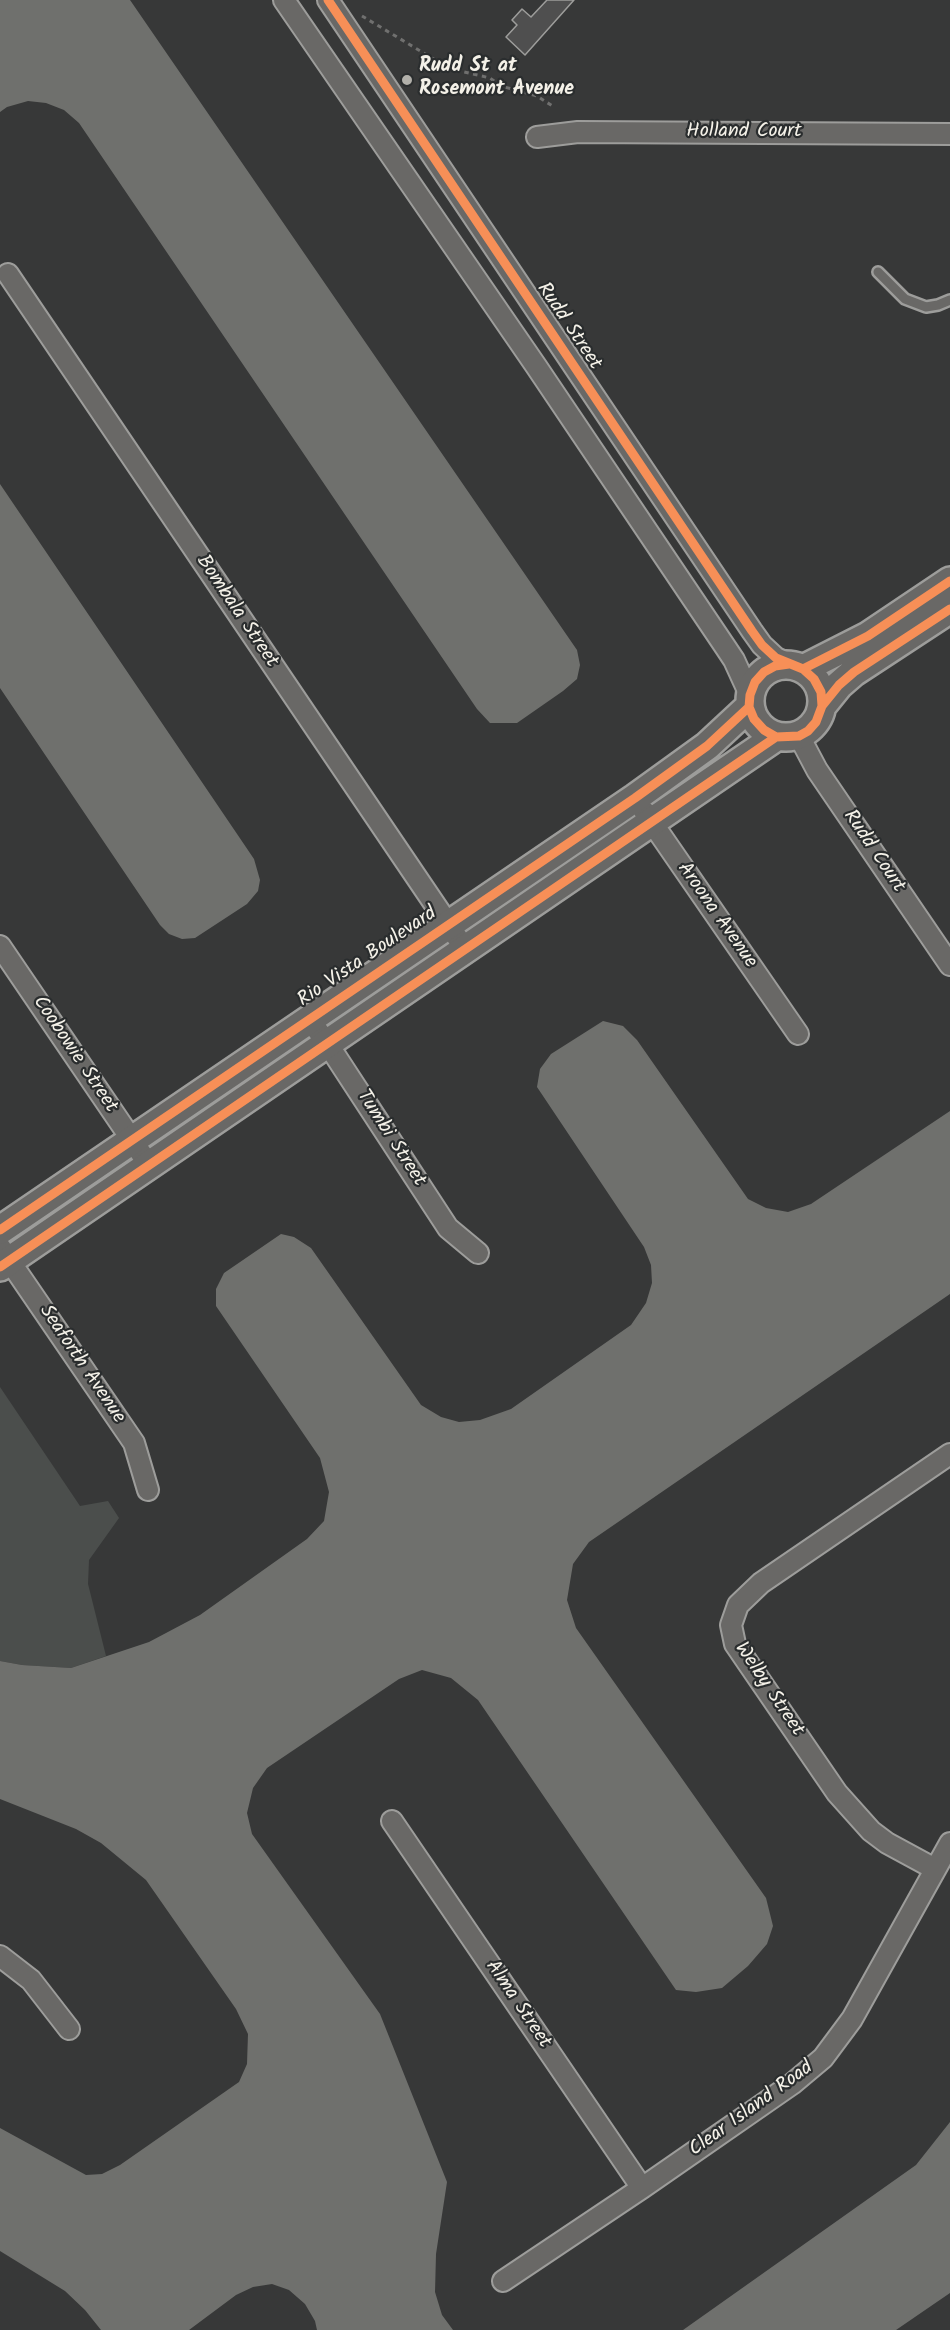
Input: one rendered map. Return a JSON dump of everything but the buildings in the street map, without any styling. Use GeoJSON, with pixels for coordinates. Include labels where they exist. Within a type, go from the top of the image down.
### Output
{"type":"FeatureCollection","features":[{"type":"Feature","properties":{"kind":"street"},"geometry":{"type":"LineString","coordinates":[[284,0],[536,366],[734,660],[754,719],[764,730],[787,737]]}},
{"type":"Feature","properties":{"kind":"street","name":"Rudd Street"},"geometry":{"type":"LineString","coordinates":[[328,0],[762,645],[776,658],[796,666]]}},
{"type":"Feature","properties":{"kind":"street","name":"Holland Court"},"geometry":{"type":"LineString","coordinates":[[537,137],[578,132],[950,134]]}},
{"type":"Feature","properties":{"kind":"street"},"geometry":{"type":"LineString","coordinates":[[416,191],[443,172]]}},
{"type":"Feature","properties":{"kind":"street","name":"Bombala Street"},"geometry":{"type":"LineString","coordinates":[[8,274],[465,949]]}},
{"type":"Feature","properties":{"kind":"street"},"geometry":{"type":"LineString","coordinates":[[536,366],[561,349]]}},
{"type":"Feature","properties":{"kind":"street"},"geometry":{"type":"LineString","coordinates":[[749,701],[755,682],[764,672],[775,666],[796,666],[868,636],[950,581]]}},
{"type":"Feature","properties":{"kind":"street"},"geometry":{"type":"LineString","coordinates":[[3,1258],[149,1165],[725,770],[812,726],[822,706],[839,685],[854,672],[950,609]]}},
{"type":"Feature","properties":{"kind":"street"},"geometry":{"type":"LineString","coordinates":[[796,666],[814,679],[821,693],[822,706]]}},
{"type":"Feature","properties":{"kind":"street","name":"Rio Vista Boulevard"},"geometry":{"type":"LineString","coordinates":[[0,1230],[634,798],[707,746],[749,701]]}},
{"type":"Feature","properties":{"kind":"street","name":"Rudd Court"},"geometry":{"type":"LineString","coordinates":[[787,737],[817,770],[950,965]]}},
{"type":"Feature","properties":{"kind":"street","name":"Aroona Avenue"},"geometry":{"type":"LineString","coordinates":[[634,798],[798,1034]]}},
{"type":"Feature","properties":{"kind":"street","name":"Coobowie Street"},"geometry":{"type":"LineString","coordinates":[[0,946],[149,1165]]}},
{"type":"Feature","properties":{"kind":"street","name":"Tumbi Street"},"geometry":{"type":"LineString","coordinates":[[309,1019],[448,1228],[478,1253]]}},
{"type":"Feature","properties":{"kind":"street","name":"Seaforth Avenue"},"geometry":{"type":"LineString","coordinates":[[3,1258],[134,1443],[148,1490]]}},
{"type":"Feature","properties":{"kind":"street","name":"Welby Street"},"geometry":{"type":"LineString","coordinates":[[935,1869],[887,1843],[871,1831],[837,1793],[735,1644],[731,1625],[738,1605],[761,1583],[950,1454]]}},
{"type":"Feature","properties":{"kind":"street","name":"Alma Street"},"geometry":{"type":"LineString","coordinates":[[392,1821],[642,2188]]}},
{"type":"Feature","properties":{"kind":"street","name":"Clear Island Road"},"geometry":{"type":"LineString","coordinates":[[503,2281],[792,2084],[823,2058],[852,2019],[950,1843]]}},
{"type":"Feature","properties":{"kind":"street"},"geometry":{"type":"LineString","coordinates":[[0,1956],[31,1980],[69,2029]]}},
{"type":"Feature","properties":{"kind":"lane"},"geometry":{"type":"LineString","coordinates":[[878,273],[905,299],[926,307],[950,300]]}},
{"type":"Feature","properties":{"kind":"path"},"geometry":{"type":"LineString","coordinates":[[357,13],[456,70],[489,78],[501,86],[537,96],[554,107]]}},
{"type":"Feature","properties":{"kind":"shaded area"},"geometry":{"type":"Polygon","coordinates":[[[0,0],[130,0],[577,650],[580,665],[577,679],[563,691],[517,723],[490,723],[477,709],[79,123],[64,110],[46,103],[28,101],[7,107],[0,112],[0,0]]]}},
{"type":"Feature","properties":{"kind":"shaded area"},"geometry":{"type":"Polygon","coordinates":[[[0,484],[254,859],[260,880],[258,891],[247,904],[195,938],[182,939],[169,934],[160,925],[0,688],[0,484]]]}},
{"type":"Feature","properties":{"kind":"shaded area"},"geometry":{"type":"Polygon","coordinates":[[[603,1021],[623,1026],[637,1040],[748,1199],[766,1208],[788,1212],[811,1204],[950,1111],[950,1294],[589,1542],[573,1564],[567,1600],[576,1628],[766,1898],[773,1926],[767,1944],[748,1966],[722,1988],[696,1992],[676,1990],[478,1700],[451,1678],[422,1670],[399,1679],[267,1768],[253,1788],[247,1813],[252,1834],[380,2014],[447,2182],[436,2254],[435,2292],[442,2315],[453,2330],[317,2330],[315,2321],[305,2304],[289,2290],[272,2284],[253,2287],[236,2295],[189,2330],[101,2330],[85,2310],[65,2291],[0,2251],[0,2128],[86,2175],[102,2174],[120,2165],[239,2082],[247,2064],[248,2034],[236,2009],[146,1880],[101,1843],[76,1829],[0,1799],[0,1661],[22,1665],[71,1668],[149,1642],[200,1615],[307,1539],[324,1521],[329,1492],[320,1458],[216,1306],[216,1289],[224,1273],[281,1234],[294,1237],[311,1248],[421,1405],[441,1417],[459,1422],[480,1420],[511,1409],[631,1325],[646,1303],[652,1283],[651,1265],[644,1247],[537,1087],[540,1069],[551,1054],[603,1021]]]}},
{"type":"Feature","properties":{"kind":"shaded area"},"geometry":{"type":"Polygon","coordinates":[[[0,1387],[80,1506],[108,1501],[119,1518],[89,1560],[88,1584],[106,1656],[71,1668],[22,1665],[0,1661],[0,1387]]]}},
{"type":"Feature","properties":{"kind":"shaded area"},"geometry":{"type":"Polygon","coordinates":[[[950,2122],[950,2293],[896,2330],[683,2330],[916,2165],[950,2122]]]}},
{"type":"Feature","properties":{"kind":"cycle path"},"geometry":{"type":"LineString","coordinates":[[328,0],[762,645],[776,658],[803,669],[814,679],[821,692],[822,706],[816,722],[808,731],[799,736],[776,737],[764,730],[754,719],[749,707],[750,695],[755,682],[764,672],[775,666],[789,664]]}},
{"type":"Feature","properties":{"kind":"cycle path"},"geometry":{"type":"LineString","coordinates":[[803,669],[868,636],[950,581]]}},
{"type":"Feature","properties":{"kind":"cycle path"},"geometry":{"type":"LineString","coordinates":[[822,706],[839,685],[854,672],[950,609]]}},
{"type":"Feature","properties":{"kind":"cycle path"},"geometry":{"type":"LineString","coordinates":[[0,1230],[635,798],[707,746],[749,707]]}},
{"type":"Feature","properties":{"kind":"cycle path"},"geometry":{"type":"LineString","coordinates":[[0,1267],[776,737]]}},
{"type":"Feature","properties":{"kind":"place","name":"Rudd St at Rosemont Avenue"},"geometry":{"type":"Point","coordinates":[407,80]}}]}
